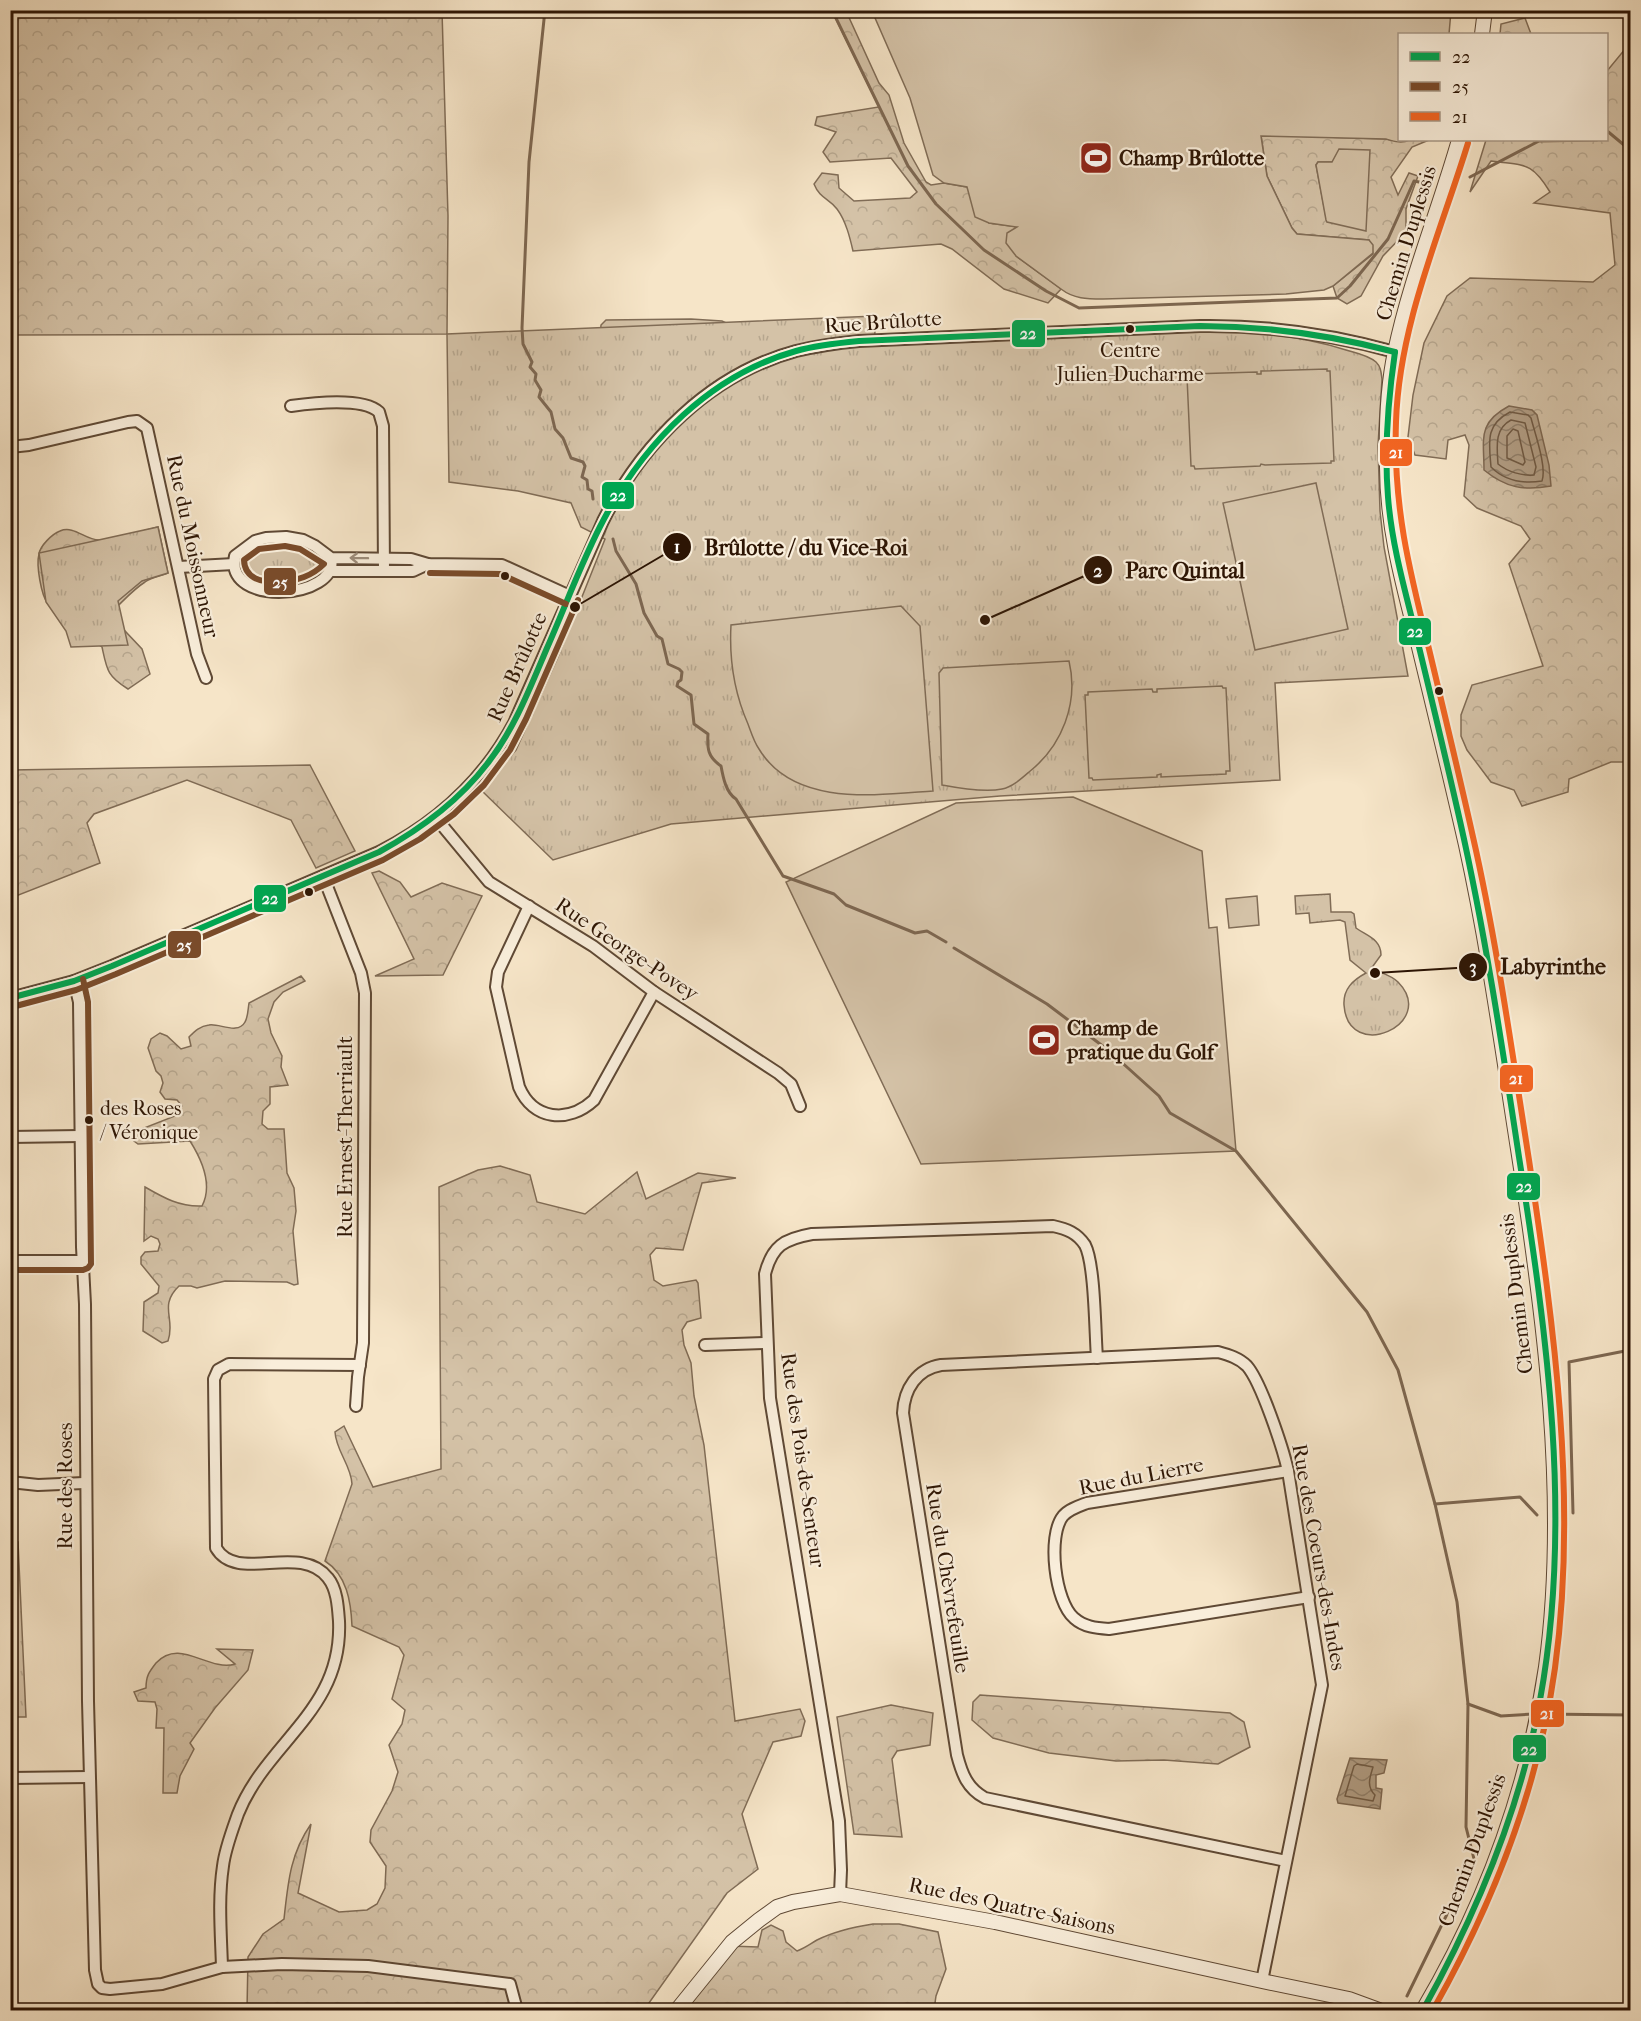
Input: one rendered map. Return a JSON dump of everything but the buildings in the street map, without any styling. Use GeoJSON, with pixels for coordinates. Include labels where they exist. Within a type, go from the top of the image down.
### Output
{"type":"FeatureCollection","features":[{"type":"Feature","properties":{"kind":"street"},"geometry":{"type":"LineString","coordinates":[[1482,33],[1485,10]]}},
{"type":"Feature","properties":{"kind":"street","name":"Chemin Duplessis"},"geometry":{"type":"LineString","coordinates":[[1423,2010],[1459,1945],[1486,1884],[1515,1803],[1532,1743],[1545,1669],[1554,1584],[1554,1493],[1543,1334],[1524,1187],[1475,887],[1401,572],[1390,518],[1388,493],[1387,435],[1395,352],[1459,141]]}},
{"type":"Feature","properties":{"kind":"street","name":"Rue Brûlotte"},"geometry":{"type":"LineString","coordinates":[[10,998],[74,981],[324,876],[398,842],[436,818],[472,783],[502,745],[514,723],[615,496],[636,464],[661,435],[693,405],[750,369],[794,352],[859,341],[1218,325],[1299,331],[1395,352]]}},
{"type":"Feature","properties":{"kind":"street"},"geometry":{"type":"LineString","coordinates":[[291,406],[317,403],[366,405],[379,412],[383,426],[384,571]]}},
{"type":"Feature","properties":{"kind":"street","name":"Rue du Moissonneur"},"geometry":{"type":"LineString","coordinates":[[10,447],[29,445],[128,422],[137,421],[143,424],[149,434],[196,654],[206,678]]}},
{"type":"Feature","properties":{"kind":"street"},"geometry":{"type":"LineString","coordinates":[[331,558],[330,571],[322,579],[309,586],[282,592],[254,588],[240,579],[235,572],[234,564],[235,556],[255,542],[276,537],[303,540],[331,558],[411,559],[428,564],[502,566],[570,596]]}},
{"type":"Feature","properties":{"kind":"street"},"geometry":{"type":"LineString","coordinates":[[179,567],[234,564]]}},
{"type":"Feature","properties":{"kind":"street"},"geometry":{"type":"LineString","coordinates":[[330,571],[413,571],[428,564]]}},
{"type":"Feature","properties":{"kind":"street","name":"Rue George-Povey"},"geometry":{"type":"LineString","coordinates":[[436,818],[484,877],[614,960],[654,992],[778,1073],[791,1084],[800,1106]]}},
{"type":"Feature","properties":{"kind":"street","name":"Rue Ernest-Therriault"},"geometry":{"type":"LineString","coordinates":[[324,876],[362,973],[365,993],[363,1343],[356,1406]]}},
{"type":"Feature","properties":{"kind":"street"},"geometry":{"type":"LineString","coordinates":[[529,906],[498,972],[496,987],[519,1087],[524,1100],[532,1108],[558,1116],[577,1112],[594,1100],[654,992]]}},
{"type":"Feature","properties":{"kind":"street","name":"Rue des Roses"},"geometry":{"type":"LineString","coordinates":[[74,981],[79,1002],[82,1261],[85,1304],[84,1483],[89,1777],[96,1978],[102,1988],[145,1987],[222,1966]]}},
{"type":"Feature","properties":{"kind":"street"},"geometry":{"type":"LineString","coordinates":[[10,1137],[80,1136]]}},
{"type":"Feature","properties":{"kind":"street","name":"Rue des Pois-de-Senteur"},"geometry":{"type":"LineString","coordinates":[[840,1894],[839,1821],[770,1398],[766,1343],[765,1274],[768,1261],[776,1249],[789,1238],[812,1234],[1053,1226],[1066,1229],[1078,1236],[1090,1257],[1096,1358]]}},
{"type":"Feature","properties":{"kind":"street"},"geometry":{"type":"LineString","coordinates":[[10,1261],[82,1261]]}},
{"type":"Feature","properties":{"kind":"street"},"geometry":{"type":"LineString","coordinates":[[705,1345],[766,1343]]}},
{"type":"Feature","properties":{"kind":"street","name":"Rue du Chèvrefeuille"},"geometry":{"type":"LineString","coordinates":[[1239,1360],[1231,1355],[1218,1352],[934,1366],[917,1376],[906,1394],[903,1413],[957,1755],[966,1782],[985,1798],[1286,1861]]}},
{"type":"Feature","properties":{"kind":"street","name":"Rue des Coeurs-des-Indes"},"geometry":{"type":"LineString","coordinates":[[1239,1360],[1253,1376],[1282,1448],[1288,1471],[1322,1685],[1262,1982]]}},
{"type":"Feature","properties":{"kind":"street"},"geometry":{"type":"LineString","coordinates":[[360,1365],[229,1364],[218,1370],[214,1379],[216,1548],[219,1554],[230,1562],[297,1562],[319,1570],[328,1577],[332,1586],[338,1609],[339,1628],[336,1662],[326,1688],[250,1790],[226,1849],[221,1881],[222,1966],[282,1964],[368,1966],[510,1984],[517,2010]]}},
{"type":"Feature","properties":{"kind":"street","name":"Rue du Lierre"},"geometry":{"type":"LineString","coordinates":[[1288,1471],[1087,1503],[1075,1508],[1065,1514],[1055,1534],[1054,1548],[1059,1589],[1066,1610],[1074,1618],[1089,1626],[1109,1629],[1309,1597]]}},
{"type":"Feature","properties":{"kind":"street"},"geometry":{"type":"LineString","coordinates":[[10,1482],[38,1485],[84,1483]]}},
{"type":"Feature","properties":{"kind":"street"},"geometry":{"type":"LineString","coordinates":[[10,1778],[89,1777]]}},
{"type":"Feature","properties":{"kind":"street","name":"Rue des Quatre-Saisons"},"geometry":{"type":"LineString","coordinates":[[677,2010],[732,1942],[777,1907],[840,1894],[995,1922],[1262,1982],[1349,1999],[1379,2010]]}},
{"type":"Feature","properties":{"kind":"green space","name":"Champ Brûlotte"},"geometry":{"type":"Polygon","coordinates":[[[872,10],[1451,11],[1449,33],[1398,33],[1398,141],[1406,141],[1400,142],[1386,139],[1261,136],[1267,176],[1297,234],[1369,240],[1373,245],[1373,253],[1333,286],[1324,290],[1286,294],[1103,299],[1076,297],[1061,289],[1016,256],[1006,243],[1007,233],[1017,227],[989,223],[975,217],[967,187],[944,183],[933,175],[910,98],[872,10]]]}},
{"type":"Feature","properties":{"kind":"green space"},"geometry":{"type":"Polygon","coordinates":[[[10,11],[442,11],[448,216],[447,334],[11,335],[10,11]]]}},
{"type":"Feature","properties":{"kind":"green space"},"geometry":{"type":"Polygon","coordinates":[[[832,11],[846,11],[879,83],[889,95],[904,143],[926,182],[931,185],[944,183],[967,187],[989,223],[1018,227],[1016,256],[1061,289],[1048,303],[1004,289],[952,249],[941,244],[853,251],[840,214],[834,205],[819,193],[814,184],[822,173],[838,175],[839,188],[854,201],[910,198],[917,192],[891,158],[830,162],[823,152],[836,132],[815,125],[817,117],[879,107],[832,11]]]}},
{"type":"Feature","properties":{"kind":"green space"},"geometry":{"type":"Polygon","coordinates":[[[1525,18],[1531,33],[1500,33],[1501,24],[1525,18]]]}},
{"type":"Feature","properties":{"kind":"green space"},"geometry":{"type":"Polygon","coordinates":[[[1630,43],[1630,762],[1611,762],[1569,779],[1568,792],[1522,806],[1514,790],[1491,782],[1467,750],[1461,736],[1461,715],[1472,685],[1543,666],[1509,564],[1530,539],[1521,526],[1477,508],[1464,496],[1469,445],[1465,435],[1448,440],[1446,459],[1415,455],[1408,437],[1413,395],[1424,343],[1447,296],[1470,278],[1593,282],[1615,265],[1610,213],[1534,203],[1550,192],[1532,170],[1520,165],[1491,161],[1470,192],[1486,141],[1608,141],[1608,70],[1630,43]]]}},
{"type":"Feature","properties":{"kind":"green space"},"geometry":{"type":"Polygon","coordinates":[[[1261,135],[1427,141],[1412,147],[1391,177],[1398,195],[1409,173],[1418,176],[1406,209],[1406,232],[1383,256],[1361,296],[1347,304],[1337,298],[1333,286],[1373,254],[1369,240],[1297,234],[1267,176],[1261,135]],[[1318,162],[1316,165],[1327,222],[1332,162],[1318,162]]]}},
{"type":"Feature","properties":{"kind":"green space"},"geometry":{"type":"Polygon","coordinates":[[[1339,149],[1370,150],[1366,231],[1326,220],[1316,165],[1318,162],[1332,162],[1339,149]]]}},
{"type":"Feature","properties":{"kind":"green space"},"geometry":{"type":"Polygon","coordinates":[[[876,316],[874,346],[1185,331],[1226,332],[1266,334],[1306,340],[1358,353],[1373,360],[1380,368],[1382,379],[1378,446],[1380,511],[1384,547],[1408,676],[1275,683],[1280,780],[1000,796],[671,824],[553,860],[481,790],[516,750],[558,657],[605,539],[581,527],[571,503],[518,491],[449,482],[447,334],[876,316]]]}},
{"type":"Feature","properties":{"kind":"green space"},"geometry":{"type":"Polygon","coordinates":[[[606,320],[722,321],[760,339],[599,351],[601,325],[606,320]]]}},
{"type":"Feature","properties":{"kind":"green space"},"geometry":{"type":"Polygon","coordinates":[[[1327,369],[1330,371],[1334,461],[1331,463],[1261,464],[1260,466],[1195,469],[1191,466],[1187,377],[1191,377],[1191,374],[1257,372],[1261,374],[1261,371],[1327,369]]]}},
{"type":"Feature","properties":{"kind":"green space"},"geometry":{"type":"Polygon","coordinates":[[[1316,483],[1348,629],[1255,650],[1223,503],[1316,483]]]}},
{"type":"Feature","properties":{"kind":"green space"},"geometry":{"type":"Polygon","coordinates":[[[158,527],[168,573],[145,582],[109,614],[142,649],[150,674],[128,689],[109,672],[102,647],[67,622],[48,604],[40,580],[39,554],[50,537],[65,530],[75,531],[89,538],[106,540],[158,527]]]}},
{"type":"Feature","properties":{"kind":"green space"},"geometry":{"type":"Polygon","coordinates":[[[158,527],[168,573],[142,581],[118,601],[128,645],[71,647],[66,631],[46,602],[39,553],[158,527]]]}},
{"type":"Feature","properties":{"kind":"green space"},"geometry":{"type":"Polygon","coordinates":[[[275,541],[301,545],[318,553],[322,558],[321,573],[306,582],[286,587],[266,586],[249,580],[239,569],[240,557],[255,546],[275,541]]]}},
{"type":"Feature","properties":{"kind":"green space"},"geometry":{"type":"Polygon","coordinates":[[[901,606],[920,626],[933,791],[862,795],[838,793],[814,789],[793,781],[774,768],[759,749],[739,700],[732,663],[731,625],[901,606]]]}},
{"type":"Feature","properties":{"kind":"green space"},"geometry":{"type":"Polygon","coordinates":[[[1069,661],[1072,692],[1069,708],[1059,737],[1041,761],[1026,775],[1002,789],[981,790],[942,785],[939,673],[943,668],[1069,661]]]}},
{"type":"Feature","properties":{"kind":"green space"},"geometry":{"type":"Polygon","coordinates":[[[1222,686],[1226,688],[1230,771],[1226,771],[1226,774],[1161,777],[1161,774],[1157,777],[1093,780],[1089,778],[1085,695],[1088,695],[1088,692],[1152,689],[1153,692],[1157,692],[1157,689],[1222,686]]]}},
{"type":"Feature","properties":{"kind":"green space"},"geometry":{"type":"Polygon","coordinates":[[[310,765],[355,851],[316,868],[291,820],[187,780],[94,814],[87,823],[100,863],[11,898],[11,770],[310,765]]]}},
{"type":"Feature","properties":{"kind":"green space","name":"Champ de pratique du Golf"},"geometry":{"type":"Polygon","coordinates":[[[1073,797],[1202,851],[1209,928],[1217,927],[1236,1151],[921,1164],[786,882],[956,803],[1073,797]]]}},
{"type":"Feature","properties":{"kind":"green space"},"geometry":{"type":"Polygon","coordinates":[[[379,871],[400,882],[411,897],[442,883],[482,896],[443,975],[375,976],[414,959],[372,873],[379,871]]]}},
{"type":"Feature","properties":{"kind":"green space"},"geometry":{"type":"Polygon","coordinates":[[[1330,894],[1331,912],[1354,914],[1356,928],[1373,938],[1379,945],[1381,955],[1373,969],[1398,982],[1408,997],[1407,1012],[1400,1023],[1388,1031],[1374,1035],[1360,1032],[1349,1023],[1344,1005],[1345,994],[1353,982],[1366,973],[1350,960],[1345,922],[1340,920],[1310,923],[1309,913],[1296,914],[1295,896],[1330,894]]]}},
{"type":"Feature","properties":{"kind":"green space"},"geometry":{"type":"Polygon","coordinates":[[[1257,896],[1259,925],[1229,928],[1226,899],[1257,896]]]}},
{"type":"Feature","properties":{"kind":"green space"},"geometry":{"type":"Polygon","coordinates":[[[301,976],[305,981],[283,992],[274,1002],[268,1019],[271,1033],[282,1056],[281,1067],[288,1085],[270,1087],[270,1104],[263,1111],[262,1124],[268,1129],[284,1129],[287,1173],[294,1188],[296,1211],[293,1231],[298,1284],[225,1281],[197,1288],[179,1286],[173,1293],[168,1306],[170,1333],[168,1341],[162,1343],[143,1331],[144,1302],[158,1293],[159,1286],[141,1264],[141,1257],[145,1252],[158,1251],[160,1244],[158,1239],[151,1236],[144,1241],[145,1187],[179,1203],[202,1206],[206,1181],[202,1164],[190,1141],[138,1144],[130,1138],[129,1134],[175,1116],[182,1106],[177,1100],[165,1099],[160,1092],[163,1083],[148,1048],[151,1039],[160,1033],[167,1036],[181,1049],[191,1046],[189,1037],[203,1026],[238,1028],[246,1020],[249,1003],[301,976]]]}},
{"type":"Feature","properties":{"kind":"green space"},"geometry":{"type":"Polygon","coordinates":[[[500,1166],[530,1175],[537,1202],[585,1214],[637,1172],[646,1199],[698,1173],[736,1178],[702,1183],[683,1250],[656,1248],[650,1255],[654,1280],[663,1286],[696,1280],[698,1283],[701,1318],[687,1322],[682,1330],[684,1345],[691,1363],[694,1396],[704,1445],[735,1721],[800,1709],[805,1721],[801,1736],[773,1742],[742,1814],[758,1869],[727,1893],[644,2010],[247,2010],[248,1957],[263,1934],[284,1919],[294,1858],[311,1824],[298,1893],[339,1912],[367,1910],[377,1904],[385,1888],[386,1866],[370,1842],[371,1830],[392,1791],[398,1772],[389,1745],[402,1724],[405,1710],[392,1699],[404,1655],[399,1647],[352,1626],[349,1599],[343,1581],[325,1561],[352,1484],[335,1432],[344,1426],[373,1487],[441,1469],[439,1187],[478,1170],[500,1166]]]}},
{"type":"Feature","properties":{"kind":"green space"},"geometry":{"type":"Polygon","coordinates":[[[10,1542],[18,1542],[26,1717],[11,1717],[10,1542]]]}},
{"type":"Feature","properties":{"kind":"green space"},"geometry":{"type":"Polygon","coordinates":[[[217,1649],[253,1650],[248,1670],[215,1708],[190,1743],[194,1749],[180,1776],[177,1793],[163,1793],[164,1728],[156,1728],[155,1702],[138,1701],[134,1692],[146,1688],[150,1672],[156,1663],[165,1656],[175,1653],[215,1664],[235,1664],[217,1649]]]}},
{"type":"Feature","properties":{"kind":"green space"},"geometry":{"type":"Polygon","coordinates":[[[980,1695],[1230,1713],[1244,1722],[1250,1747],[1218,1764],[1164,1760],[1116,1761],[1049,1753],[993,1738],[972,1720],[973,1702],[980,1695]]]}},
{"type":"Feature","properties":{"kind":"green space"},"geometry":{"type":"Polygon","coordinates":[[[891,1705],[933,1713],[930,1745],[897,1751],[892,1759],[902,1837],[854,1834],[837,1717],[891,1705]]]}},
{"type":"Feature","properties":{"kind":"green space"},"geometry":{"type":"Polygon","coordinates":[[[873,1924],[899,1924],[938,1932],[946,1969],[936,1996],[934,2010],[681,2010],[729,1946],[758,1947],[762,1930],[771,1925],[783,1931],[786,1942],[797,1951],[831,1934],[873,1924]]]}},
{"type":"Feature","properties":{"kind":"water"},"geometry":{"type":"Polygon","coordinates":[[[1509,406],[1532,410],[1537,415],[1549,465],[1551,486],[1516,487],[1500,481],[1484,470],[1484,433],[1492,419],[1509,406]]]}},
{"type":"Feature","properties":{"kind":"water"},"geometry":{"type":"Polygon","coordinates":[[[1350,1758],[1387,1760],[1384,1773],[1376,1775],[1376,1788],[1382,1789],[1380,1809],[1338,1803],[1337,1799],[1350,1758]]]}},
{"type":"Feature","properties":{"kind":"waterway"},"geometry":{"type":"LineString","coordinates":[[545,10],[529,162],[523,344],[532,362],[530,367],[536,374],[535,380],[541,390],[539,397],[551,412],[555,429],[563,438],[571,458],[583,462],[585,466],[582,477],[587,480],[593,499]]}},
{"type":"Feature","properties":{"kind":"waterway"},"geometry":{"type":"LineString","coordinates":[[832,10],[908,166],[936,204],[984,250],[1046,291],[1079,308],[1337,298],[1350,286],[1388,239],[1414,181],[1419,182]]}},
{"type":"Feature","properties":{"kind":"waterway"},"geometry":{"type":"LineString","coordinates":[[1608,132],[1630,150]]}},
{"type":"Feature","properties":{"kind":"waterway"},"geometry":{"type":"LineString","coordinates":[[1470,177],[1539,141]]}},
{"type":"Feature","properties":{"kind":"waterway"},"geometry":{"type":"LineString","coordinates":[[613,539],[616,551],[636,584],[644,613],[657,636],[662,639],[668,664],[682,672],[677,686],[691,695],[694,724],[708,734],[709,752],[721,766],[727,789],[736,799],[783,876],[834,894],[846,905],[915,933],[927,931],[946,942]]}},
{"type":"Feature","properties":{"kind":"waterway"},"geometry":{"type":"LineString","coordinates":[[954,948],[1047,1004],[1108,1050],[1159,1096],[1170,1113],[1236,1151],[1367,1312],[1398,1370],[1435,1504],[1457,1602],[1468,1704],[1466,1827],[1474,1859],[1407,1996]]}},
{"type":"Feature","properties":{"kind":"waterway"},"geometry":{"type":"LineString","coordinates":[[1573,1513],[1569,1362],[1630,1350]]}},
{"type":"Feature","properties":{"kind":"waterway"},"geometry":{"type":"LineString","coordinates":[[1435,1504],[1520,1497],[1537,1515]]}},
{"type":"Feature","properties":{"kind":"waterway"},"geometry":{"type":"LineString","coordinates":[[1468,1704],[1501,1716],[1533,1714]]}},
{"type":"Feature","properties":{"kind":"waterway"},"geometry":{"type":"LineString","coordinates":[[1542,1714],[1630,1715]]}},
{"type":"Feature","properties":{"kind":"transit line","name":"21"},"geometry":{"type":"LineString","coordinates":[[1433,2010],[1475,1929],[1510,1845],[1525,1801],[1537,1758],[1555,1668],[1562,1604],[1564,1541],[1560,1413],[1554,1350],[1547,1286],[1510,1038],[1482,877],[1409,564],[1397,481],[1396,422],[1405,350],[1423,280],[1468,143]]}},
{"type":"Feature","properties":{"kind":"transit line","name":"22"},"geometry":{"type":"LineString","coordinates":[[10,998],[74,981],[112,966],[379,852],[438,814],[464,791],[497,751],[528,693],[596,535],[620,491],[639,464],[660,438],[708,394],[765,362],[804,349],[859,341],[1200,326],[1299,333],[1395,352]]}},
{"type":"Feature","properties":{"kind":"transit line","name":"22"},"geometry":{"type":"LineString","coordinates":[[1395,352],[1387,442],[1390,516],[1400,572],[1460,821],[1493,989],[1539,1292],[1547,1360],[1555,1496],[1555,1565],[1550,1633],[1540,1700],[1521,1782],[1478,1899],[1423,2010]]}},
{"type":"Feature","properties":{"kind":"transit line","name":"25"},"geometry":{"type":"LineString","coordinates":[[285,546],[300,549],[324,564],[315,572],[304,577],[277,582],[258,580],[246,569],[244,560],[259,549],[285,546]]}},
{"type":"Feature","properties":{"kind":"transit line","name":"25"},"geometry":{"type":"LineString","coordinates":[[430,573],[500,574],[566,604]]}},
{"type":"Feature","properties":{"kind":"transit line","name":"25"},"geometry":{"type":"LineString","coordinates":[[12,1007],[76,990],[116,974],[383,860],[420,839],[454,814],[484,785],[510,750],[578,600]]}},
{"type":"Feature","properties":{"kind":"transit line","name":"25"},"geometry":{"type":"LineString","coordinates":[[10,1270],[83,1270],[91,1264],[88,1002],[83,979]]}},
{"type":"Feature","properties":{"kind":"place","name":"Champ Brûlotte"},"geometry":{"type":"Point","coordinates":[1096,158]}},
{"type":"Feature","properties":{"kind":"place","name":"Centre Julien-Ducharme"},"geometry":{"type":"Point","coordinates":[1130,329]}},
{"type":"Feature","properties":{"kind":"place","name":"Brûlotte / du Vice-Roi"},"geometry":{"type":"Point","coordinates":[575,607]}},
{"type":"Feature","properties":{"kind":"place","name":"Parc Quintal"},"geometry":{"type":"Point","coordinates":[985,620]}},
{"type":"Feature","properties":{"kind":"place","name":"Labyrinthe"},"geometry":{"type":"Point","coordinates":[1375,973]}},
{"type":"Feature","properties":{"kind":"place","name":"Champ de pratique du Golf"},"geometry":{"type":"Point","coordinates":[1044,1040]}},
{"type":"Feature","properties":{"kind":"place","name":"des Roses / Véronique"},"geometry":{"type":"Point","coordinates":[89,1120]}}]}
